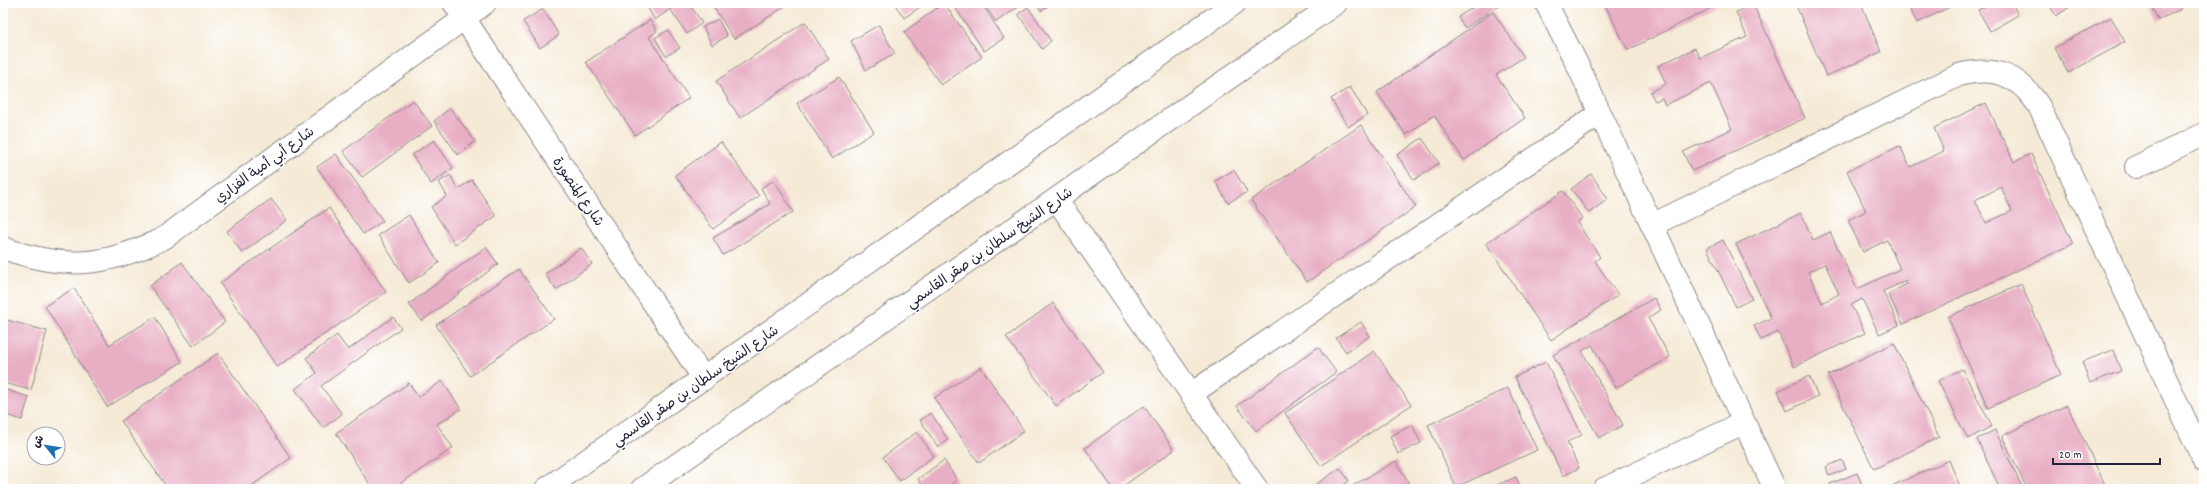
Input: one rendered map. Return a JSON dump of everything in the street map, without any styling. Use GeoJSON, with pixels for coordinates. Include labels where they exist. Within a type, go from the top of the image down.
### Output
{"type":"FeatureCollection","features":[{"type":"Feature","properties":{"kind":"street","name":"شارع أبي أمية الفزاري"},"geometry":{"type":"LineString","coordinates":[[12,251],[49,262],[79,263],[109,260],[137,251],[164,238],[458,11],[485,3]]}},
{"type":"Feature","properties":{"kind":"street","name":"شارع الشيخ سلطان بن صقر القاسمي"},"geometry":{"type":"LineString","coordinates":[[546,489],[1235,3]]}},
{"type":"Feature","properties":{"kind":"street","name":"شارع الشيخ سلطان بن صقر القاسمي"},"geometry":{"type":"LineString","coordinates":[[642,489],[1057,200],[1336,3]]}},
{"type":"Feature","properties":{"kind":"street"},"geometry":{"type":"LineString","coordinates":[[1546,3],[1579,68],[1599,114],[1775,489]]}},
{"type":"Feature","properties":{"kind":"street","name":"شارع المنصورة"},"geometry":{"type":"LineString","coordinates":[[458,11],[704,379]]}},
{"type":"Feature","properties":{"kind":"street"},"geometry":{"type":"LineString","coordinates":[[1652,225],[1958,75],[1977,70],[1996,72],[2013,78],[2028,90],[2038,106],[2204,461]]}},
{"type":"Feature","properties":{"kind":"street"},"geometry":{"type":"LineString","coordinates":[[1191,394],[1599,114]]}},
{"type":"Feature","properties":{"kind":"street"},"geometry":{"type":"LineString","coordinates":[[2136,167],[2204,134]]}},
{"type":"Feature","properties":{"kind":"street"},"geometry":{"type":"LineString","coordinates":[[1057,200],[1257,489]]}},
{"type":"Feature","properties":{"kind":"street"},"geometry":{"type":"LineString","coordinates":[[1604,489],[1743,423]]}},
{"type":"Feature","properties":{"kind":"building"},"geometry":{"type":"Polygon","coordinates":[[[653,3],[689,3],[702,23],[687,34],[670,9],[655,20],[647,7],[653,3]]]}},
{"type":"Feature","properties":{"kind":"building"},"geometry":{"type":"Polygon","coordinates":[[[711,3],[790,3],[734,39],[711,3]]]}},
{"type":"Feature","properties":{"kind":"building"},"geometry":{"type":"Polygon","coordinates":[[[900,3],[926,3],[904,18],[896,6],[900,3]]]}},
{"type":"Feature","properties":{"kind":"building"},"geometry":{"type":"Polygon","coordinates":[[[944,3],[982,57],[941,85],[904,32],[944,3]]]}},
{"type":"Feature","properties":{"kind":"building"},"geometry":{"type":"Polygon","coordinates":[[[952,3],[981,3],[1004,38],[984,51],[952,3]]]}},
{"type":"Feature","properties":{"kind":"building"},"geometry":{"type":"Polygon","coordinates":[[[983,3],[1015,3],[1018,7],[996,22],[983,3]]]}},
{"type":"Feature","properties":{"kind":"building"},"geometry":{"type":"Polygon","coordinates":[[[1035,3],[1052,3],[1041,11],[1035,3]]]}},
{"type":"Feature","properties":{"kind":"building"},"geometry":{"type":"Polygon","coordinates":[[[1480,3],[1496,3],[1498,7],[1465,28],[1458,17],[1480,3]]]}},
{"type":"Feature","properties":{"kind":"building"},"geometry":{"type":"Polygon","coordinates":[[[1604,3],[1721,3],[1628,50],[1604,3]]]}},
{"type":"Feature","properties":{"kind":"building"},"geometry":{"type":"Polygon","coordinates":[[[1795,3],[1861,3],[1881,52],[1826,76],[1795,3]]]}},
{"type":"Feature","properties":{"kind":"building"},"geometry":{"type":"Polygon","coordinates":[[[1907,3],[1958,3],[1917,23],[1907,3]]]}},
{"type":"Feature","properties":{"kind":"building"},"geometry":{"type":"Polygon","coordinates":[[[1991,3],[2012,3],[2018,15],[1990,31],[1978,10],[1991,3]]]}},
{"type":"Feature","properties":{"kind":"building"},"geometry":{"type":"Polygon","coordinates":[[[2048,3],[2076,3],[2056,16],[2048,3]]]}},
{"type":"Feature","properties":{"kind":"building"},"geometry":{"type":"Polygon","coordinates":[[[2150,3],[2178,3],[2181,9],[2158,20],[2150,3]]]}},
{"type":"Feature","properties":{"kind":"building"},"geometry":{"type":"Polygon","coordinates":[[[1753,4],[1805,118],[1692,171],[1683,152],[1732,129],[1711,83],[1665,105],[1662,98],[1655,101],[1650,92],[1666,84],[1658,66],[1695,48],[1700,58],[1747,37],[1736,12],[1753,4]]]}},
{"type":"Feature","properties":{"kind":"building"},"geometry":{"type":"Polygon","coordinates":[[[1028,7],[1051,41],[1042,49],[1018,14],[1028,7]]]}},
{"type":"Feature","properties":{"kind":"building"},"geometry":{"type":"Polygon","coordinates":[[[543,9],[559,35],[540,48],[523,21],[543,9]]]}},
{"type":"Feature","properties":{"kind":"building"},"geometry":{"type":"Polygon","coordinates":[[[1493,12],[1524,57],[1496,75],[1525,118],[1464,160],[1434,115],[1406,135],[1377,92],[1493,12]]]}},
{"type":"Feature","properties":{"kind":"building"},"geometry":{"type":"Polygon","coordinates":[[[2111,17],[2125,42],[2068,73],[2054,48],[2111,17]]]}},
{"type":"Feature","properties":{"kind":"building"},"geometry":{"type":"Polygon","coordinates":[[[718,19],[727,36],[712,45],[703,27],[718,19]]]}},
{"type":"Feature","properties":{"kind":"building"},"geometry":{"type":"Polygon","coordinates":[[[650,20],[657,31],[649,37],[689,98],[635,135],[586,62],[650,20]]]}},
{"type":"Feature","properties":{"kind":"building"},"geometry":{"type":"Polygon","coordinates":[[[805,22],[829,59],[740,118],[716,81],[805,22]]]}},
{"type":"Feature","properties":{"kind":"building"},"geometry":{"type":"Polygon","coordinates":[[[879,25],[895,54],[866,70],[851,41],[879,25]]]}},
{"type":"Feature","properties":{"kind":"building"},"geometry":{"type":"Polygon","coordinates":[[[668,30],[680,48],[666,56],[655,38],[668,30]]]}},
{"type":"Feature","properties":{"kind":"building"},"geometry":{"type":"Polygon","coordinates":[[[839,77],[874,132],[832,159],[797,103],[839,77]]]}},
{"type":"Feature","properties":{"kind":"building"},"geometry":{"type":"Polygon","coordinates":[[[1350,87],[1367,115],[1348,127],[1331,99],[1350,87]]]}},
{"type":"Feature","properties":{"kind":"building"},"geometry":{"type":"Polygon","coordinates":[[[413,100],[432,126],[362,177],[343,151],[413,100]]]}},
{"type":"Feature","properties":{"kind":"building"},"geometry":{"type":"Polygon","coordinates":[[[1986,103],[2014,162],[2031,154],[2073,244],[1903,324],[1888,294],[1907,284],[1906,281],[1883,291],[1899,325],[1879,334],[1862,299],[1851,305],[1865,333],[1794,367],[1778,332],[1761,340],[1754,326],[1771,318],[1736,244],[1801,213],[1813,240],[1830,232],[1857,289],[1900,269],[1887,240],[1863,252],[1848,220],[1866,211],[1847,171],[1900,146],[1910,167],[1944,151],[1934,128],[1986,103]],[[2001,187],[1975,200],[1986,223],[2012,211],[2001,187]],[[1825,264],[1808,272],[1822,303],[1839,294],[1825,264]]]}},
{"type":"Feature","properties":{"kind":"building"},"geometry":{"type":"Polygon","coordinates":[[[450,108],[475,141],[458,155],[434,121],[450,108]]]}},
{"type":"Feature","properties":{"kind":"building"},"geometry":{"type":"Polygon","coordinates":[[[1361,125],[1416,207],[1307,282],[1251,200],[1361,125]]]}},
{"type":"Feature","properties":{"kind":"building"},"geometry":{"type":"Polygon","coordinates":[[[1422,138],[1439,163],[1414,180],[1397,155],[1422,138]]]}},
{"type":"Feature","properties":{"kind":"building"},"geometry":{"type":"Polygon","coordinates":[[[434,140],[453,168],[431,184],[412,155],[434,140]]]}},
{"type":"Feature","properties":{"kind":"building"},"geometry":{"type":"Polygon","coordinates":[[[721,142],[759,196],[713,229],[675,175],[721,142]]]}},
{"type":"Feature","properties":{"kind":"building"},"geometry":{"type":"Polygon","coordinates":[[[336,154],[383,221],[363,234],[317,167],[336,154]]]}},
{"type":"Feature","properties":{"kind":"building"},"geometry":{"type":"Polygon","coordinates":[[[1234,170],[1247,192],[1228,203],[1215,181],[1234,170]]]}},
{"type":"Feature","properties":{"kind":"building"},"geometry":{"type":"Polygon","coordinates":[[[1591,174],[1608,199],[1589,213],[1571,189],[1591,174]]]}},
{"type":"Feature","properties":{"kind":"building"},"geometry":{"type":"Polygon","coordinates":[[[450,175],[458,189],[472,180],[496,216],[455,244],[431,207],[447,196],[439,182],[450,175]]]}},
{"type":"Feature","properties":{"kind":"building"},"geometry":{"type":"Polygon","coordinates":[[[774,180],[793,212],[723,255],[713,238],[770,204],[761,188],[774,180]]]}},
{"type":"Feature","properties":{"kind":"building"},"geometry":{"type":"Polygon","coordinates":[[[1563,191],[1582,218],[1577,222],[1600,257],[1595,261],[1618,295],[1551,340],[1486,243],[1563,191]]]}},
{"type":"Feature","properties":{"kind":"building"},"geometry":{"type":"Polygon","coordinates":[[[271,199],[287,220],[242,253],[227,231],[271,199]]]}},
{"type":"Feature","properties":{"kind":"building"},"geometry":{"type":"Polygon","coordinates":[[[329,208],[386,292],[277,367],[220,283],[329,208]]]}},
{"type":"Feature","properties":{"kind":"building"},"geometry":{"type":"Polygon","coordinates":[[[409,215],[439,263],[409,283],[378,235],[409,215]]]}},
{"type":"Feature","properties":{"kind":"building"},"geometry":{"type":"Polygon","coordinates":[[[1723,240],[1752,299],[1736,307],[1707,248],[1723,240]]]}},
{"type":"Feature","properties":{"kind":"building"},"geometry":{"type":"Polygon","coordinates":[[[486,247],[498,264],[422,321],[409,304],[486,247]]]}},
{"type":"Feature","properties":{"kind":"building"},"geometry":{"type":"Polygon","coordinates":[[[581,248],[592,264],[556,290],[545,274],[581,248]]]}},
{"type":"Feature","properties":{"kind":"building"},"geometry":{"type":"Polygon","coordinates":[[[182,262],[225,322],[193,346],[150,286],[182,262]]]}},
{"type":"Feature","properties":{"kind":"building"},"geometry":{"type":"Polygon","coordinates":[[[519,269],[554,319],[470,376],[436,325],[519,269]]]}},
{"type":"Feature","properties":{"kind":"building"},"geometry":{"type":"Polygon","coordinates":[[[2021,284],[2061,375],[1988,408],[1948,317],[2021,284]]]}},
{"type":"Feature","properties":{"kind":"building"},"geometry":{"type":"Polygon","coordinates":[[[74,288],[109,345],[155,317],[182,362],[107,407],[45,306],[74,288]]]}},
{"type":"Feature","properties":{"kind":"building"},"geometry":{"type":"Polygon","coordinates":[[[1654,298],[1661,310],[1648,318],[1670,357],[1616,388],[1592,345],[1582,351],[1623,425],[1599,438],[1553,355],[1654,298]]]}},
{"type":"Feature","properties":{"kind":"building"},"geometry":{"type":"Polygon","coordinates":[[[1053,303],[1103,372],[1056,406],[1006,337],[1053,303]]]}},
{"type":"Feature","properties":{"kind":"building"},"geometry":{"type":"Polygon","coordinates":[[[393,317],[401,328],[321,386],[342,414],[323,428],[295,389],[317,373],[306,358],[337,335],[348,350],[393,317]]]}},
{"type":"Feature","properties":{"kind":"building"},"geometry":{"type":"Polygon","coordinates":[[[3,319],[47,331],[31,390],[3,383],[3,319]]]}},
{"type":"Feature","properties":{"kind":"building"},"geometry":{"type":"Polygon","coordinates":[[[1361,322],[1370,336],[1346,352],[1336,338],[1361,322]]]}},
{"type":"Feature","properties":{"kind":"building"},"geometry":{"type":"Polygon","coordinates":[[[1894,343],[1939,437],[1874,469],[1828,375],[1894,343]]]}},
{"type":"Feature","properties":{"kind":"building"},"geometry":{"type":"Polygon","coordinates":[[[1318,347],[1336,372],[1256,431],[1237,406],[1318,347]]]}},
{"type":"Feature","properties":{"kind":"building"},"geometry":{"type":"Polygon","coordinates":[[[2113,350],[2121,371],[2090,383],[2082,362],[2113,350]]]}},
{"type":"Feature","properties":{"kind":"building"},"geometry":{"type":"Polygon","coordinates":[[[1374,351],[1411,405],[1321,466],[1285,413],[1374,351]]]}},
{"type":"Feature","properties":{"kind":"building"},"geometry":{"type":"Polygon","coordinates":[[[218,353],[291,458],[247,489],[168,489],[121,421],[218,353]]]}},
{"type":"Feature","properties":{"kind":"building"},"geometry":{"type":"Polygon","coordinates":[[[1546,362],[1582,435],[1567,442],[1579,468],[1563,476],[1515,377],[1546,362]]]}},
{"type":"Feature","properties":{"kind":"building"},"geometry":{"type":"Polygon","coordinates":[[[981,367],[1024,431],[979,463],[934,398],[981,367]]]}},
{"type":"Feature","properties":{"kind":"building"},"geometry":{"type":"Polygon","coordinates":[[[1962,369],[1992,426],[1968,439],[1938,381],[1962,369]]]}},
{"type":"Feature","properties":{"kind":"building"},"geometry":{"type":"Polygon","coordinates":[[[1809,376],[1818,396],[1787,411],[1778,391],[1809,376]]]}},
{"type":"Feature","properties":{"kind":"building"},"geometry":{"type":"Polygon","coordinates":[[[442,381],[461,409],[437,424],[453,448],[392,489],[373,489],[336,433],[409,383],[418,397],[442,381]]]}},
{"type":"Feature","properties":{"kind":"building"},"geometry":{"type":"Polygon","coordinates":[[[1508,388],[1537,450],[1456,487],[1428,425],[1508,388]]]}},
{"type":"Feature","properties":{"kind":"building"},"geometry":{"type":"Polygon","coordinates":[[[3,389],[29,397],[22,420],[3,414],[3,389]]]}},
{"type":"Feature","properties":{"kind":"building"},"geometry":{"type":"Polygon","coordinates":[[[2067,405],[2107,489],[2027,489],[2002,436],[2067,405]]]}},
{"type":"Feature","properties":{"kind":"building"},"geometry":{"type":"Polygon","coordinates":[[[1144,406],[1174,450],[1119,489],[1113,489],[1085,448],[1144,406]]]}},
{"type":"Feature","properties":{"kind":"building"},"geometry":{"type":"Polygon","coordinates":[[[931,413],[948,440],[938,447],[920,420],[931,413]]]}},
{"type":"Feature","properties":{"kind":"building"},"geometry":{"type":"Polygon","coordinates":[[[1412,425],[1421,443],[1398,454],[1390,436],[1412,425]]]}},
{"type":"Feature","properties":{"kind":"building"},"geometry":{"type":"Polygon","coordinates":[[[1995,430],[2023,489],[2000,489],[1977,439],[1995,430]]]}},
{"type":"Feature","properties":{"kind":"building"},"geometry":{"type":"Polygon","coordinates":[[[917,432],[934,456],[900,481],[883,457],[917,432]]]}},
{"type":"Feature","properties":{"kind":"building"},"geometry":{"type":"Polygon","coordinates":[[[944,460],[957,480],[944,489],[925,489],[918,479],[944,460]]]}},
{"type":"Feature","properties":{"kind":"building"},"geometry":{"type":"Polygon","coordinates":[[[1842,460],[1846,469],[1829,476],[1826,467],[1842,460]]]}},
{"type":"Feature","properties":{"kind":"building"},"geometry":{"type":"Polygon","coordinates":[[[1949,460],[1961,489],[1885,489],[1949,460]]]}},
{"type":"Feature","properties":{"kind":"building"},"geometry":{"type":"Polygon","coordinates":[[[1396,461],[1412,489],[1347,489],[1396,461]]]}},
{"type":"Feature","properties":{"kind":"building"},"geometry":{"type":"Polygon","coordinates":[[[1340,468],[1349,481],[1338,489],[1309,489],[1340,468]]]}},
{"type":"Feature","properties":{"kind":"building"},"geometry":{"type":"Polygon","coordinates":[[[1857,473],[1864,489],[1832,489],[1830,484],[1857,473]]]}},
{"type":"Feature","properties":{"kind":"building"},"geometry":{"type":"Polygon","coordinates":[[[1516,477],[1521,489],[1487,489],[1516,477]]]}}]}
